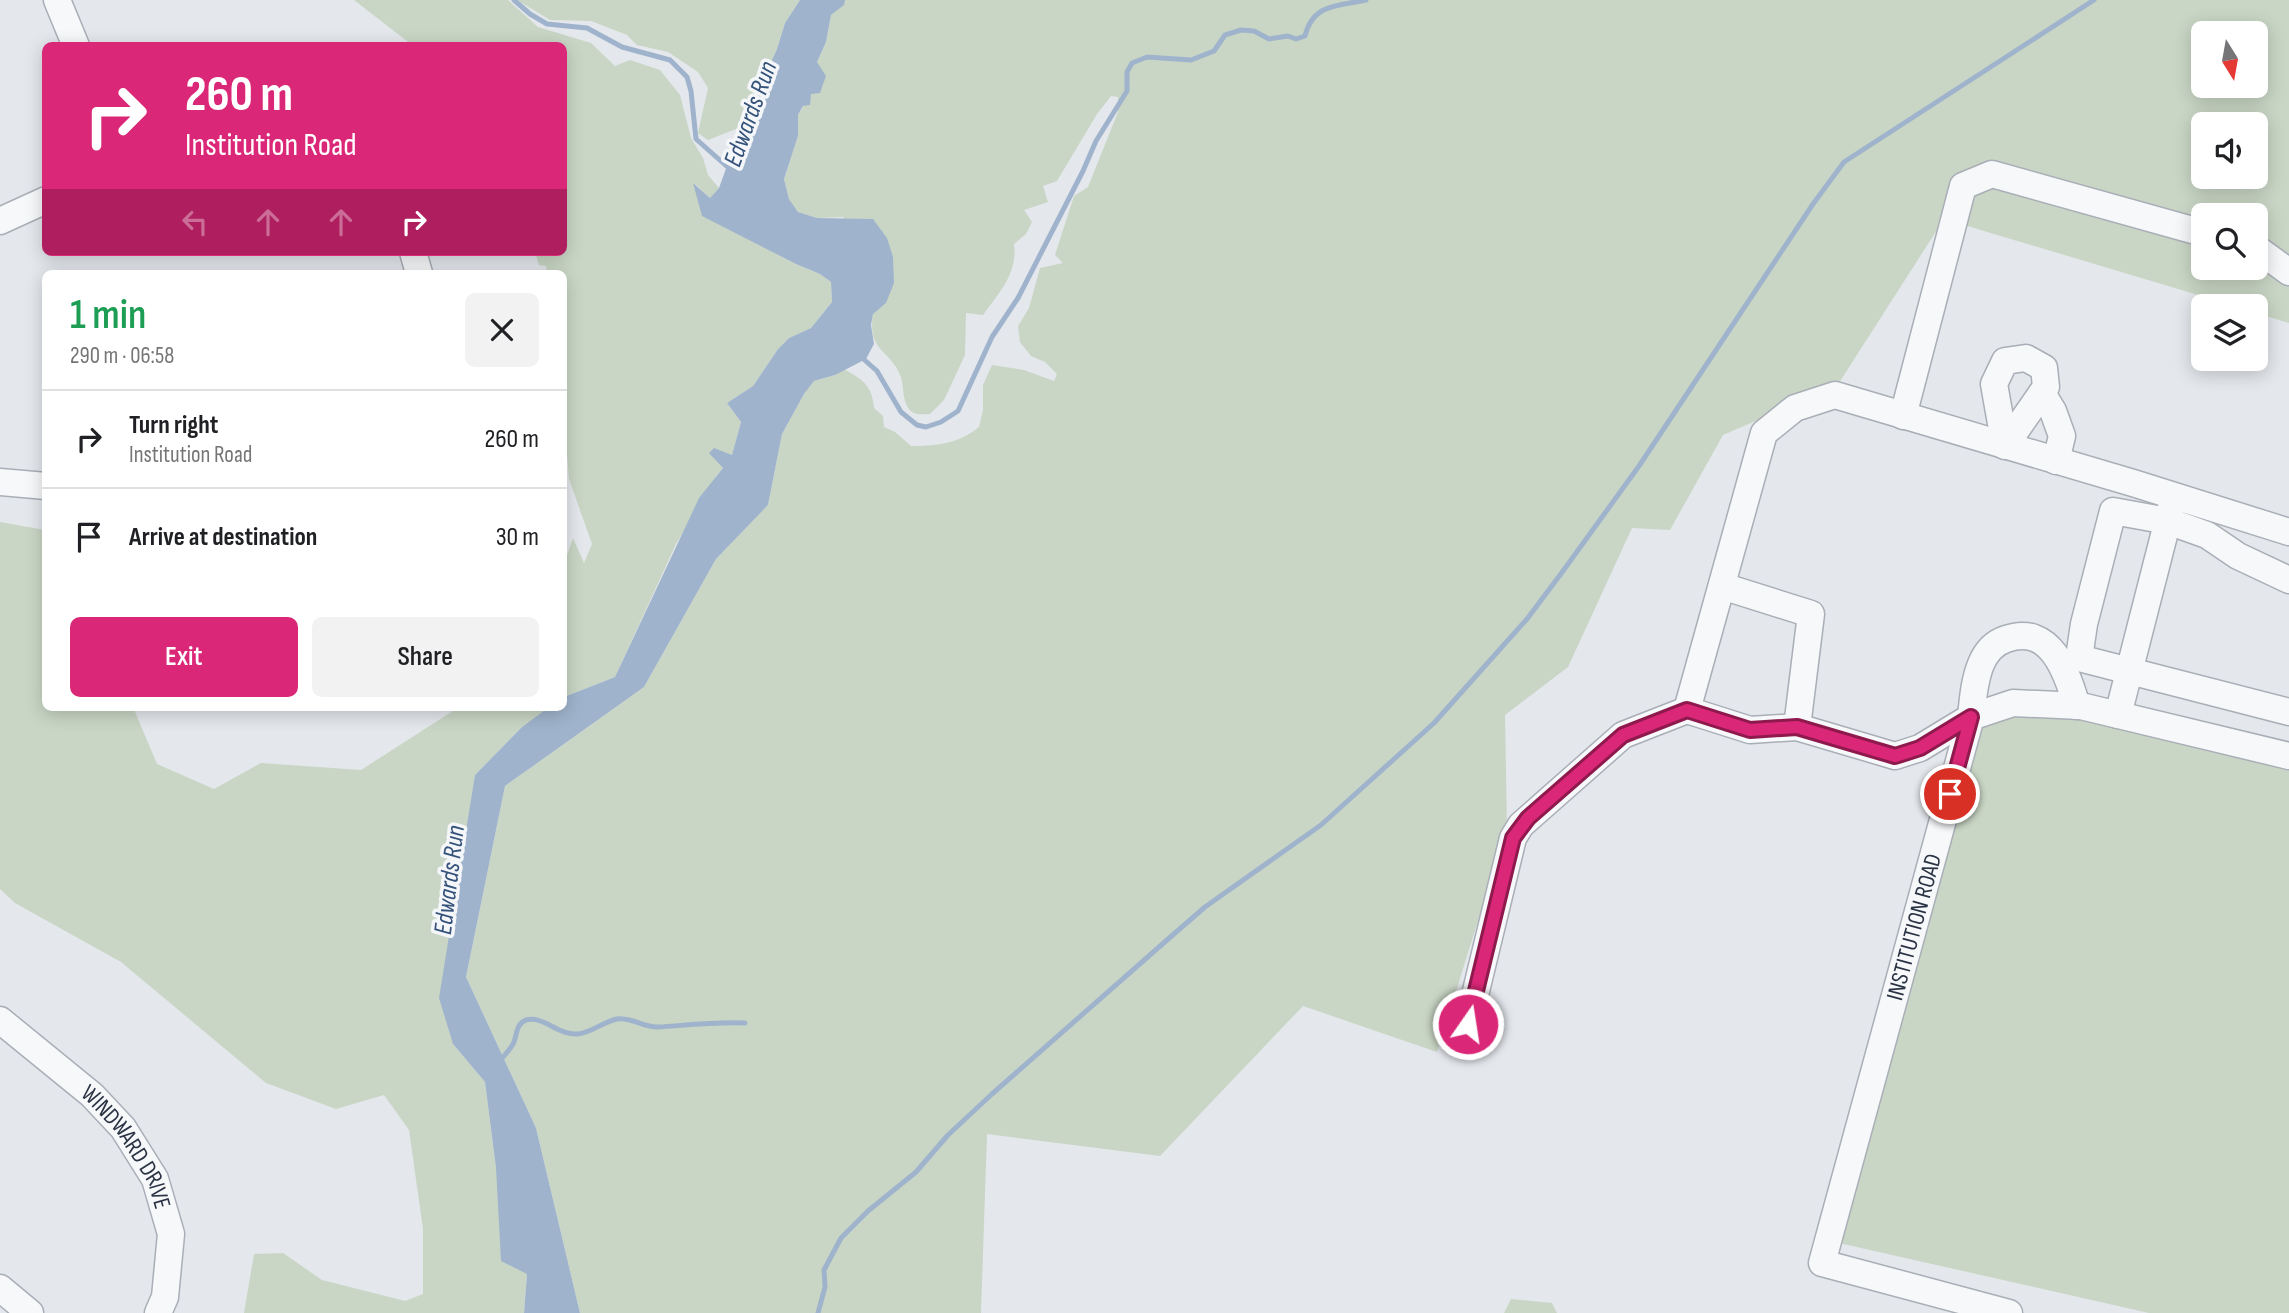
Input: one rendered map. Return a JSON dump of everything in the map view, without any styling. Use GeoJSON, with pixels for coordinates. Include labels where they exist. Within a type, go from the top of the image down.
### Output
{"type":"FeatureCollection","features":[{"type":"Feature","properties":{"kind":"street"},"geometry":{"type":"LineString","coordinates":[[57,0],[74,42]]}},
{"type":"Feature","properties":{"kind":"street"},"geometry":{"type":"LineString","coordinates":[[1903,416],[1964,187],[1992,174],[2191,230]]}},
{"type":"Feature","properties":{"kind":"street"},"geometry":{"type":"LineString","coordinates":[[0,221],[42,202]]}},
{"type":"Feature","properties":{"kind":"street"},"geometry":{"type":"LineString","coordinates":[[2268,257],[2289,272]]}},
{"type":"Feature","properties":{"kind":"street"},"geometry":{"type":"LineString","coordinates":[[2026,358],[2044,368],[2046,387],[2005,446],[1994,384],[2005,361],[2026,358]]}},
{"type":"Feature","properties":{"kind":"street"},"geometry":{"type":"LineString","coordinates":[[2042,393],[2053,411],[2062,436],[2056,461]]}},
{"type":"Feature","properties":{"kind":"street"},"geometry":{"type":"LineString","coordinates":[[1687,710],[1764,433],[1796,408],[1835,395],[2289,532]]}},
{"type":"Feature","properties":{"kind":"street"},"geometry":{"type":"LineString","coordinates":[[0,482],[42,485]]}},
{"type":"Feature","properties":{"kind":"street"},"geometry":{"type":"LineString","coordinates":[[2118,715],[2174,496]]}},
{"type":"Feature","properties":{"kind":"street"},"geometry":{"type":"LineString","coordinates":[[2289,580],[2238,556],[2207,535],[2168,521],[2113,511],[2084,624],[2079,658],[2289,712]]}},
{"type":"Feature","properties":{"kind":"street"},"geometry":{"type":"LineString","coordinates":[[1722,586],[1811,614],[1797,727]]}},
{"type":"Feature","properties":{"kind":"street"},"geometry":{"type":"LineString","coordinates":[[1971,717],[1981,662],[1995,643],[2019,634],[2041,640],[2060,660],[2077,706]]}},
{"type":"Feature","properties":{"kind":"street"},"geometry":{"type":"LineString","coordinates":[[1468,1024],[1513,838],[1521,825],[1623,735],[1687,710],[1750,730],[1797,727],[1895,756],[1920,748],[1971,717],[2013,703],[2077,706],[2289,756]]}},
{"type":"Feature","properties":{"kind":"street","name":"INSTITUTION ROAD"},"geometry":{"type":"LineString","coordinates":[[1971,717],[1822,1264],[2009,1313]]}},
{"type":"Feature","properties":{"kind":"street","name":"WINDWARD DRIVE"},"geometry":{"type":"LineString","coordinates":[[0,1020],[92,1095],[124,1128],[155,1179],[171,1234],[165,1297],[158,1313]]}},
{"type":"Feature","properties":{"kind":"street"},"geometry":{"type":"LineString","coordinates":[[0,1288],[30,1313]]}},
{"type":"Feature","properties":{"kind":"green space"},"geometry":{"type":"Polygon","coordinates":[[[354,0],[508,0],[538,27],[591,43],[615,66],[630,60],[660,70],[680,95],[691,138],[703,158],[708,175],[719,188],[710,198],[695,184],[703,216],[831,282],[832,302],[811,328],[789,338],[778,349],[753,386],[727,403],[741,422],[732,456],[715,478],[676,544],[615,677],[567,696],[567,555],[573,538],[584,563],[592,544],[569,479],[567,270],[547,270],[546,266],[539,265],[536,256],[567,256],[567,42],[408,42],[354,0]]]}},
{"type":"Feature","properties":{"kind":"green space"},"geometry":{"type":"Polygon","coordinates":[[[517,0],[800,0],[785,23],[777,49],[741,127],[708,140],[698,133],[708,88],[698,72],[668,52],[637,45],[627,35],[591,21],[550,20],[517,0]]]}},
{"type":"Feature","properties":{"kind":"green space"},"geometry":{"type":"Polygon","coordinates":[[[845,0],[2289,0],[2289,323],[2268,317],[2268,294],[2195,294],[1944,219],[1837,386],[1723,435],[1670,530],[1632,528],[1568,667],[1505,715],[1507,828],[1437,1052],[1303,1006],[1160,1156],[987,1134],[981,1313],[580,1313],[536,1128],[466,977],[505,786],[644,687],[716,559],[768,505],[782,434],[814,381],[835,375],[844,369],[856,376],[869,388],[874,408],[883,416],[884,427],[895,432],[911,446],[946,443],[979,427],[983,410],[983,385],[992,365],[1024,370],[1054,381],[1057,374],[1045,362],[1031,356],[1020,342],[1018,326],[1029,308],[1040,268],[1063,263],[1055,255],[1074,196],[1088,187],[1118,112],[1118,97],[1111,96],[1097,114],[1057,181],[1043,186],[1048,202],[1024,210],[1032,222],[1026,234],[1014,244],[1013,264],[1001,291],[983,315],[966,313],[965,355],[944,400],[930,414],[913,413],[905,402],[901,377],[873,336],[873,313],[886,303],[843,217],[817,218],[798,212],[789,199],[784,179],[798,136],[798,115],[811,94],[831,15],[845,0]]]}},
{"type":"Feature","properties":{"kind":"green space"},"geometry":{"type":"Polygon","coordinates":[[[0,522],[42,529],[42,711],[135,711],[157,764],[214,789],[261,763],[361,770],[453,711],[544,711],[522,727],[475,775],[453,1044],[485,1082],[496,1168],[527,1274],[524,1313],[244,1313],[254,1254],[283,1253],[322,1280],[405,1301],[423,1294],[423,1229],[409,1130],[384,1095],[336,1109],[266,1083],[121,962],[15,903],[0,889],[0,522]]]}},
{"type":"Feature","properties":{"kind":"green space"},"geometry":{"type":"Polygon","coordinates":[[[2087,714],[2289,763],[2289,1313],[2149,1313],[1839,1243],[1982,717],[2087,714]]]}},
{"type":"Feature","properties":{"kind":"green space"},"geometry":{"type":"Polygon","coordinates":[[[1511,1299],[1552,1303],[1557,1313],[1504,1313],[1511,1299]]]}},
{"type":"Feature","properties":{"kind":"water","name":"Edwards Run"},"geometry":{"type":"Polygon","coordinates":[[[800,0],[845,0],[844,5],[831,15],[826,42],[817,62],[826,76],[820,93],[811,94],[810,105],[803,106],[798,115],[798,136],[784,179],[789,199],[798,212],[817,218],[873,219],[887,238],[893,257],[894,283],[886,303],[873,314],[871,325],[874,344],[866,359],[835,375],[814,381],[804,394],[782,434],[768,505],[716,559],[644,687],[505,786],[466,977],[536,1128],[580,1313],[524,1313],[527,1274],[501,1261],[496,1168],[485,1082],[453,1044],[439,998],[475,775],[522,727],[544,711],[567,711],[567,696],[615,677],[699,498],[723,468],[709,453],[714,448],[732,455],[741,422],[727,403],[753,386],[778,349],[789,338],[811,328],[832,302],[831,282],[820,274],[702,216],[693,183],[710,198],[719,188],[741,127],[777,49],[785,23],[800,0]]]}},
{"type":"Feature","properties":{"kind":"waterway","name":"Edwards Run"},"geometry":{"type":"LineString","coordinates":[[514,0],[547,24],[587,28],[622,47],[670,60],[687,77],[696,139],[731,170]]}},
{"type":"Feature","properties":{"kind":"waterway"},"geometry":{"type":"LineString","coordinates":[[860,356],[877,371],[901,412],[917,425],[926,427],[941,422],[958,411],[992,337],[1018,298],[1096,141],[1127,91],[1127,72],[1132,63],[1147,57],[1191,60],[1214,51],[1225,35],[1241,30],[1254,31],[1269,39],[1288,36],[1296,39],[1305,36],[1314,17],[1328,8],[1366,0]]}},
{"type":"Feature","properties":{"kind":"waterway"},"geometry":{"type":"LineString","coordinates":[[818,1313],[825,1287],[824,1270],[841,1238],[868,1211],[916,1172],[948,1135],[992,1094],[1205,907],[1321,825],[1434,723],[1527,619],[1639,466],[1813,204],[1844,162],[2094,0]]}},
{"type":"Feature","properties":{"kind":"waterway"},"geometry":{"type":"LineString","coordinates":[[501,1060],[513,1045],[519,1027],[526,1020],[532,1019],[563,1032],[577,1034],[617,1019],[654,1027],[745,1023]]}},
{"type":"Feature","properties":{"kind":"route"},"geometry":{"type":"LineString","coordinates":[[1468,1024],[1513,838],[1528,818],[1623,735],[1687,710],[1750,730],[1797,727],[1895,756],[1920,748],[1971,717],[1950,794]]}}]}
